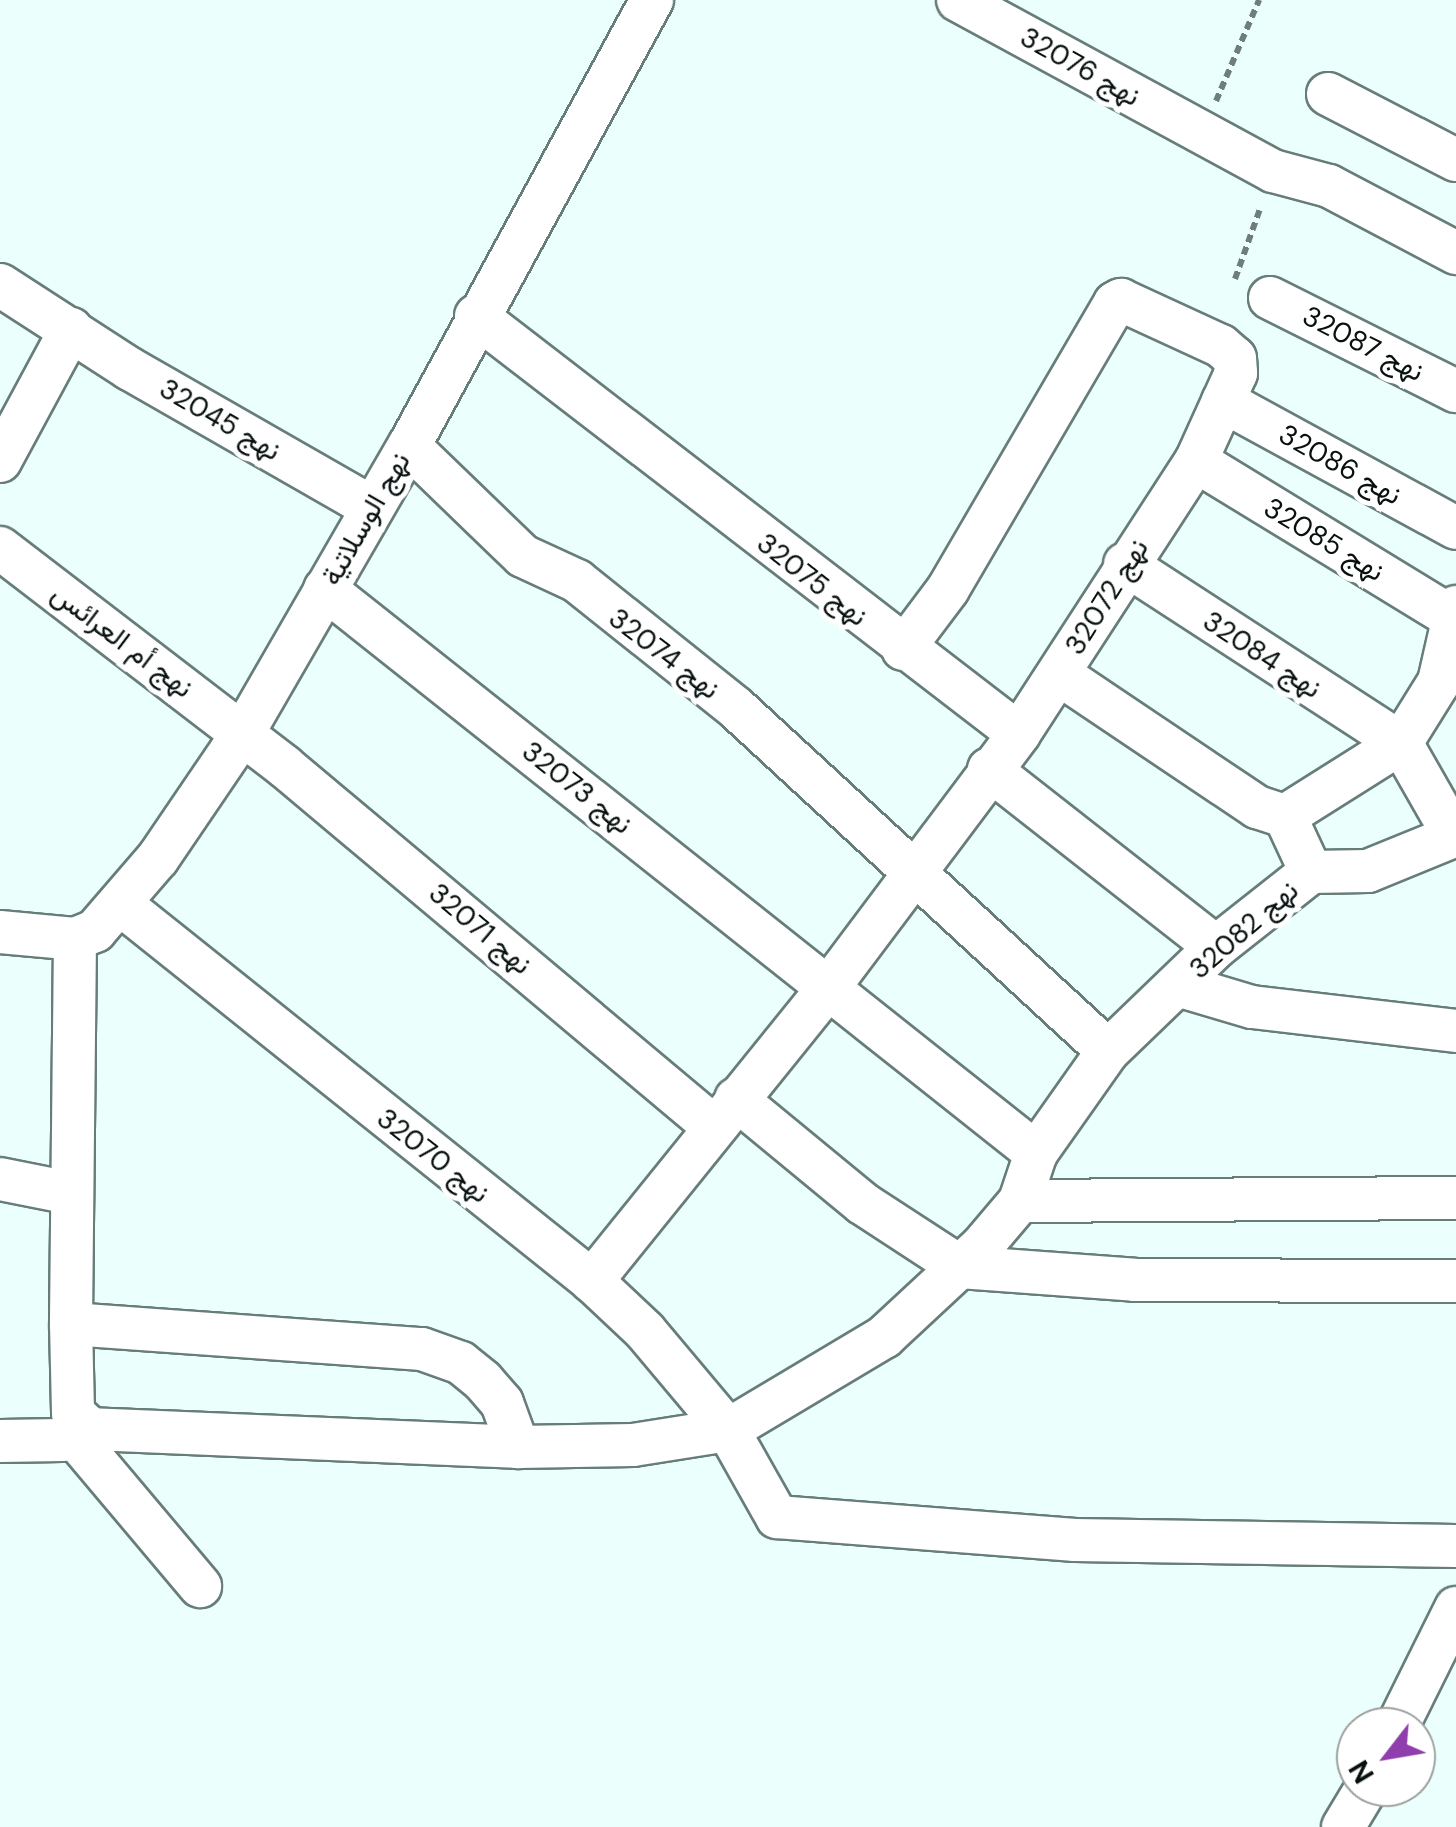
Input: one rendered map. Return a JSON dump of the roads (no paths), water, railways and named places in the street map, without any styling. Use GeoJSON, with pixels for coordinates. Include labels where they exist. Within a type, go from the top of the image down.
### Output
{"type":"FeatureCollection","features":[{"type":"Feature","properties":{"kind":"street","name":"نهج الوسلاتية"},"geometry":{"type":"LineString","coordinates":[[75,940],[123,906],[244,733],[409,446],[476,316],[652,0]]}},
{"type":"Feature","properties":{"kind":"street","name":"نهج 32076"},"geometry":{"type":"LineString","coordinates":[[958,0],[1273,171],[1328,186],[1456,253]]}},
{"type":"Feature","properties":{"kind":"street"},"geometry":{"type":"LineString","coordinates":[[1328,94],[1456,160]]}},
{"type":"Feature","properties":{"kind":"street","name":"نهج 32045"},"geometry":{"type":"LineString","coordinates":[[0,284],[371,507]]}},
{"type":"Feature","properties":{"kind":"street","name":"نهج 32087"},"geometry":{"type":"LineString","coordinates":[[1270,298],[1456,391]]}},
{"type":"Feature","properties":{"kind":"street","name":"نهج 32072"},"geometry":{"type":"LineString","coordinates":[[903,648],[948,589],[1116,302],[1221,346],[1236,358],[1223,401],[1196,461],[1125,564],[1019,734]]}},
{"type":"Feature","properties":{"kind":"street","name":"نهج 32075"},"geometry":{"type":"LineString","coordinates":[[476,316],[1019,734]]}},
{"type":"Feature","properties":{"kind":"street"},"geometry":{"type":"LineString","coordinates":[[0,461],[71,330]]}},
{"type":"Feature","properties":{"kind":"street","name":"نهج 32086"},"geometry":{"type":"LineString","coordinates":[[1223,401],[1456,528]]}},
{"type":"Feature","properties":{"kind":"street","name":"نهج 32074"},"geometry":{"type":"LineString","coordinates":[[409,446],[523,556],[577,581],[736,708],[917,869],[1108,1050]]}},
{"type":"Feature","properties":{"kind":"street","name":"نهج 32085"},"geometry":{"type":"LineString","coordinates":[[1196,461],[1455,612]]}},
{"type":"Feature","properties":{"kind":"street","name":"نهج أم العرائس"},"geometry":{"type":"LineString","coordinates":[[0,548],[244,733]]}},
{"type":"Feature","properties":{"kind":"street","name":"نهج 32084"},"geometry":{"type":"LineString","coordinates":[[1125,564],[1401,743]]}},
{"type":"Feature","properties":{"kind":"street","name":"نهج 32073"},"geometry":{"type":"LineString","coordinates":[[325,589],[1036,1153]]}},
{"type":"Feature","properties":{"kind":"street"},"geometry":{"type":"LineString","coordinates":[[1285,816],[1401,743],[1439,682],[1455,612]]}},
{"type":"Feature","properties":{"kind":"street"},"geometry":{"type":"LineString","coordinates":[[1059,674],[1257,807],[1285,816],[1311,872]]}},
{"type":"Feature","properties":{"kind":"street","name":"نهج 32071"},"geometry":{"type":"LineString","coordinates":[[244,733],[725,1113],[960,1267]]}},
{"type":"Feature","properties":{"kind":"street"},"geometry":{"type":"LineString","coordinates":[[592,1280],[829,987],[988,769],[1019,734]]}},
{"type":"Feature","properties":{"kind":"street"},"geometry":{"type":"LineString","coordinates":[[1401,743],[1455,836]]}},
{"type":"Feature","properties":{"kind":"street"},"geometry":{"type":"LineString","coordinates":[[988,769],[1216,947]]}},
{"type":"Feature","properties":{"kind":"street","name":"نهج 32082"},"geometry":{"type":"LineString","coordinates":[[1020,1201],[1036,1153],[1108,1050],[1180,986],[1216,947],[1311,872],[1368,871],[1455,836]]}},
{"type":"Feature","properties":{"kind":"street","name":"نهج 32070"},"geometry":{"type":"LineString","coordinates":[[123,906],[592,1280],[645,1330],[728,1430],[777,1517],[1075,1540],[1456,1546]]}},
{"type":"Feature","properties":{"kind":"street"},"geometry":{"type":"LineString","coordinates":[[0,932],[75,940],[70,1193],[76,1429],[200,1586]]}},
{"type":"Feature","properties":{"kind":"street"},"geometry":{"type":"LineString","coordinates":[[1180,986],[1252,1007],[1456,1032]]}},
{"type":"Feature","properties":{"kind":"street"},"geometry":{"type":"LineString","coordinates":[[0,1180],[70,1193]]}},
{"type":"Feature","properties":{"kind":"street"},"geometry":{"type":"LineString","coordinates":[[0,1440],[43,1443],[76,1429],[518,1447],[633,1445],[728,1430],[845,1364],[960,1267],[1020,1201],[1456,1198]]}},
{"type":"Feature","properties":{"kind":"street"},"geometry":{"type":"LineString","coordinates":[[960,1267],[1135,1280],[1456,1280]]}},
{"type":"Feature","properties":{"kind":"street"},"geometry":{"type":"LineString","coordinates":[[71,1324],[422,1350],[461,1363],[483,1380],[502,1403],[518,1447]]}},
{"type":"Feature","properties":{"kind":"street"},"geometry":{"type":"LineString","coordinates":[[1407,1707],[1456,1608]]}}]}
